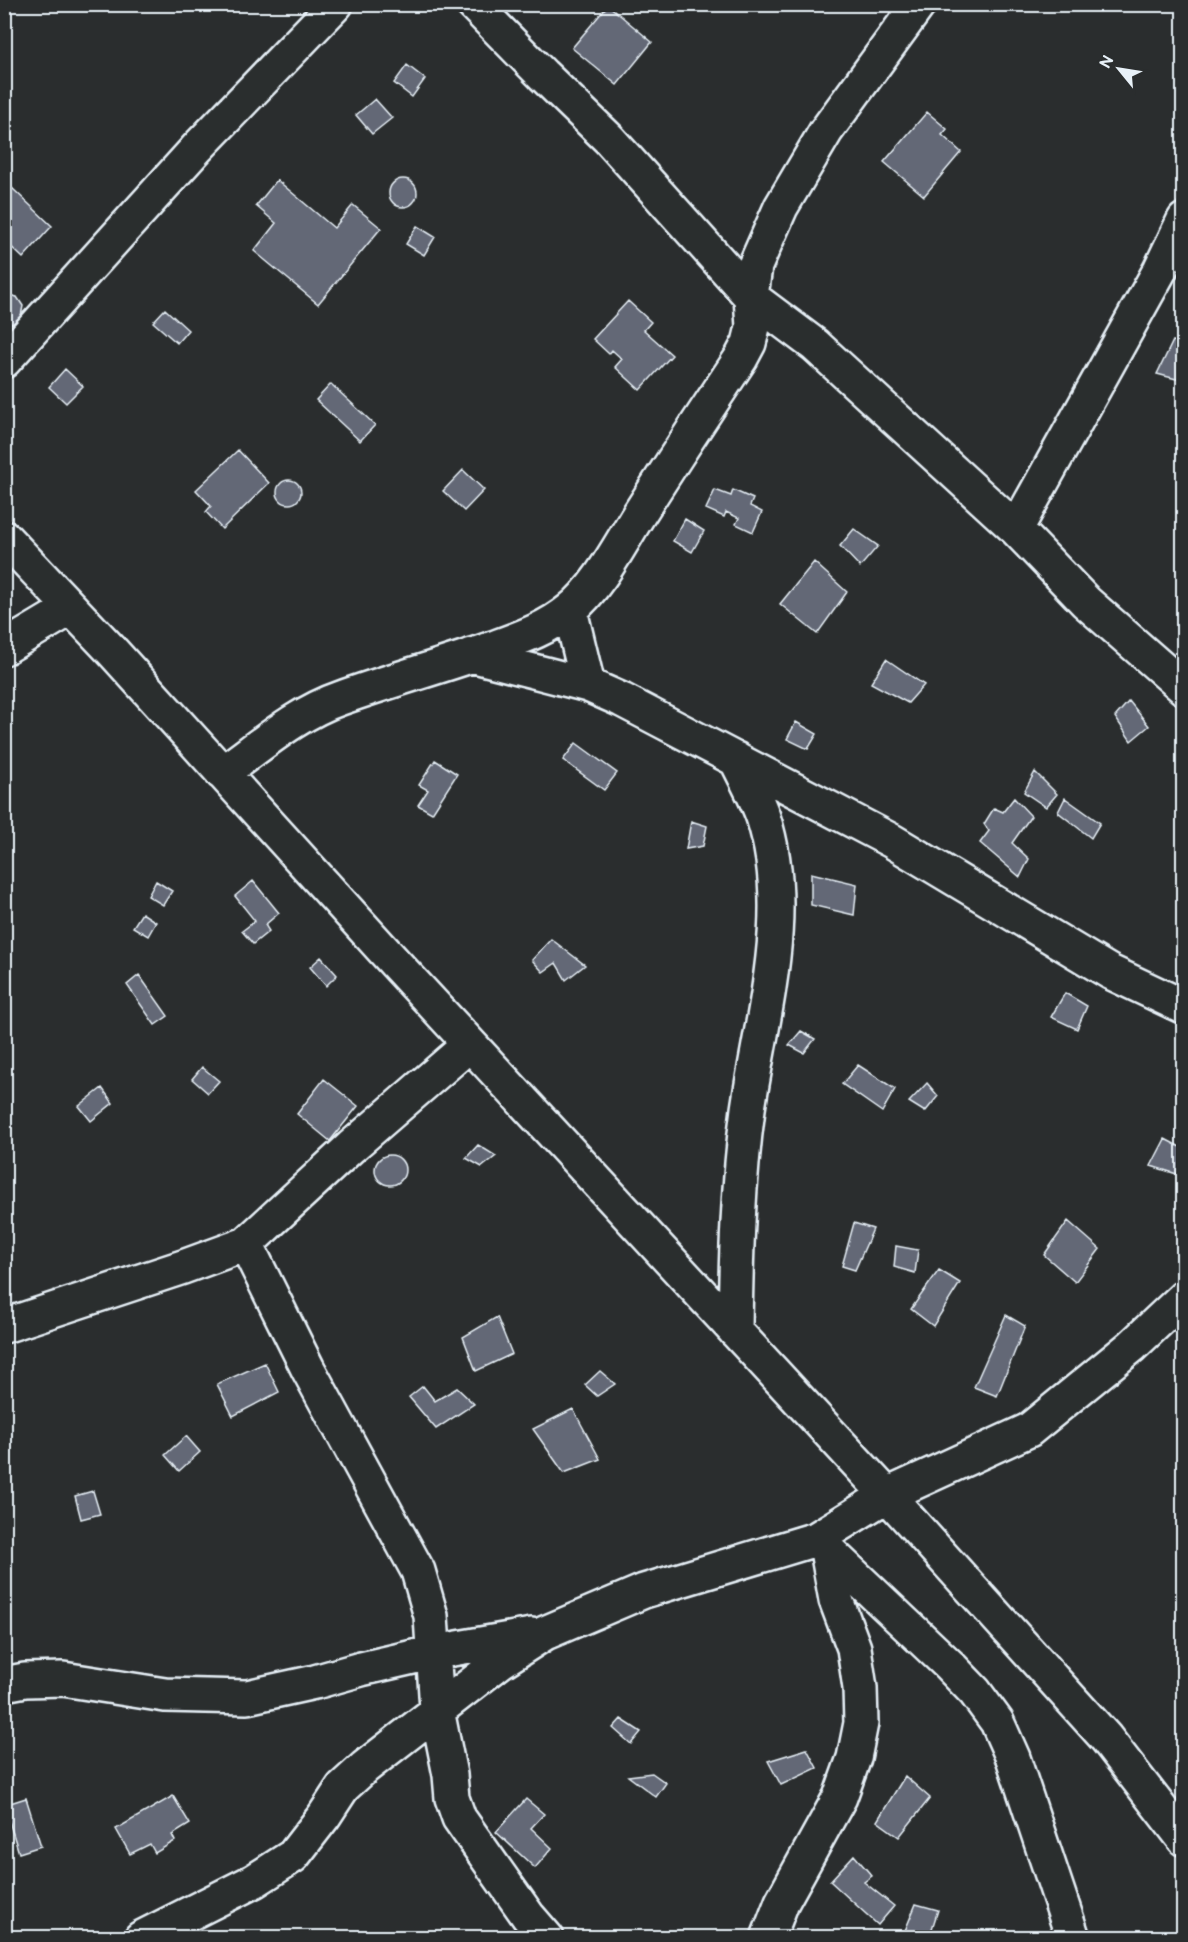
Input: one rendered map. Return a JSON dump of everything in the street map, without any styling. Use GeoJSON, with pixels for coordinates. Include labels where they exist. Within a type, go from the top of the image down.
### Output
{"type":"FeatureCollection","features":[{"type":"Feature","properties":{"kind":"street"},"geometry":{"type":"LineString","coordinates":[[4,361],[198,147],[336,4]]}},
{"type":"Feature","properties":{"kind":"street"},"geometry":{"type":"LineString","coordinates":[[473,4],[609,139],[751,297],[815,345],[1016,529],[1086,602],[1184,688]]}},
{"type":"Feature","properties":{"kind":"street"},"geometry":{"type":"LineString","coordinates":[[506,39],[506,15],[509,4]]}},
{"type":"Feature","properties":{"kind":"street"},"geometry":{"type":"LineString","coordinates":[[222,773],[286,727],[339,698],[532,633],[549,625],[570,610],[597,579],[741,358],[749,343],[753,327],[751,297],[755,266],[781,207],[826,131],[920,4]]}},
{"type":"Feature","properties":{"kind":"street"},"geometry":{"type":"LineString","coordinates":[[1016,529],[1160,270],[1184,220]]}},
{"type":"Feature","properties":{"kind":"street"},"geometry":{"type":"LineString","coordinates":[[4,537],[887,1495],[1106,1738],[1184,1839]]}},
{"type":"Feature","properties":{"kind":"street"},"geometry":{"type":"LineString","coordinates":[[4,648],[71,608]]}},
{"type":"Feature","properties":{"kind":"street"},"geometry":{"type":"LineString","coordinates":[[570,610],[588,685]]}},
{"type":"Feature","properties":{"kind":"street"},"geometry":{"type":"LineString","coordinates":[[471,655],[588,685],[622,700],[892,841],[1110,972],[1184,1007]]}},
{"type":"Feature","properties":{"kind":"street"},"geometry":{"type":"LineString","coordinates":[[735,1331],[736,1224],[748,1111],[773,955],[775,891],[771,849],[762,816],[736,759]]}},
{"type":"Feature","properties":{"kind":"street"},"geometry":{"type":"LineString","coordinates":[[4,1326],[246,1244],[351,1147],[470,1044]]}},
{"type":"Feature","properties":{"kind":"street"},"geometry":{"type":"LineString","coordinates":[[246,1244],[308,1369],[418,1571],[431,1616],[437,1710],[450,1775],[452,1798],[459,1818],[528,1916],[547,1938]]}},
{"type":"Feature","properties":{"kind":"street"},"geometry":{"type":"LineString","coordinates":[[141,1938],[254,1881],[293,1856],[343,1787],[365,1767],[500,1662],[545,1633],[644,1591],[822,1544],[887,1495],[1029,1430],[1132,1347],[1184,1297]]}},
{"type":"Feature","properties":{"kind":"street"},"geometry":{"type":"LineString","coordinates":[[768,1938],[782,1902],[840,1797],[854,1758],[861,1723],[860,1688],[854,1648],[836,1600],[822,1544]]}},
{"type":"Feature","properties":{"kind":"street"},"geometry":{"type":"LineString","coordinates":[[822,1544],[949,1665],[975,1692],[997,1722],[1013,1758],[1074,1938]]}},
{"type":"Feature","properties":{"kind":"street"},"geometry":{"type":"LineString","coordinates":[[4,1684],[25,1680],[63,1679],[165,1695],[247,1697],[435,1652],[545,1633]]}},
{"type":"Feature","properties":{"kind":"building"},"geometry":{"type":"Polygon","coordinates":[[[608,5],[652,42],[617,85],[572,48],[608,5]]]}},
{"type":"Feature","properties":{"kind":"building"},"geometry":{"type":"Polygon","coordinates":[[[407,65],[425,79],[412,97],[394,83],[407,65]]]}},
{"type":"Feature","properties":{"kind":"building"},"geometry":{"type":"Polygon","coordinates":[[[375,99],[392,118],[372,134],[356,115],[375,99]]]}},
{"type":"Feature","properties":{"kind":"building"},"geometry":{"type":"Polygon","coordinates":[[[927,112],[947,129],[942,135],[961,152],[924,196],[884,162],[927,112]]]}},
{"type":"Feature","properties":{"kind":"building"},"geometry":{"type":"Polygon","coordinates":[[[403,179],[413,183],[417,193],[413,203],[403,207],[393,203],[389,193],[393,183],[403,179]]]}},
{"type":"Feature","properties":{"kind":"building"},"geometry":{"type":"Polygon","coordinates":[[[277,180],[334,228],[353,205],[381,228],[318,304],[254,251],[276,223],[256,206],[277,180]]]}},
{"type":"Feature","properties":{"kind":"building"},"geometry":{"type":"Polygon","coordinates":[[[12,188],[52,226],[23,258],[4,240],[4,197],[12,188]]]}},
{"type":"Feature","properties":{"kind":"building"},"geometry":{"type":"Polygon","coordinates":[[[417,226],[435,237],[424,255],[406,244],[417,226]]]}},
{"type":"Feature","properties":{"kind":"building"},"geometry":{"type":"Polygon","coordinates":[[[4,294],[17,297],[23,306],[21,316],[9,324],[4,324],[4,294]]]}},
{"type":"Feature","properties":{"kind":"building"},"geometry":{"type":"Polygon","coordinates":[[[628,301],[651,322],[644,330],[672,355],[640,390],[615,367],[622,359],[612,350],[609,354],[593,339],[628,301]]]}},
{"type":"Feature","properties":{"kind":"building"},"geometry":{"type":"Polygon","coordinates":[[[165,309],[188,330],[177,343],[153,322],[165,309]]]}},
{"type":"Feature","properties":{"kind":"building"},"geometry":{"type":"Polygon","coordinates":[[[1173,341],[1184,344],[1184,381],[1157,374],[1173,341]]]}},
{"type":"Feature","properties":{"kind":"building"},"geometry":{"type":"Polygon","coordinates":[[[65,369],[83,386],[66,403],[49,387],[65,369]]]}},
{"type":"Feature","properties":{"kind":"building"},"geometry":{"type":"Polygon","coordinates":[[[331,384],[375,425],[360,441],[316,400],[331,384]]]}},
{"type":"Feature","properties":{"kind":"building"},"geometry":{"type":"Polygon","coordinates":[[[238,450],[269,483],[222,529],[206,512],[211,506],[196,490],[238,450]]]}},
{"type":"Feature","properties":{"kind":"building"},"geometry":{"type":"Polygon","coordinates":[[[463,470],[484,490],[464,511],[443,491],[463,470]]]}},
{"type":"Feature","properties":{"kind":"building"},"geometry":{"type":"Polygon","coordinates":[[[289,480],[298,483],[301,492],[298,501],[289,504],[280,501],[277,492],[280,483],[289,480]]]}},
{"type":"Feature","properties":{"kind":"building"},"geometry":{"type":"Polygon","coordinates":[[[715,490],[731,496],[733,490],[753,499],[750,506],[762,512],[753,532],[736,524],[739,518],[726,512],[724,517],[706,509],[715,490]]]}},
{"type":"Feature","properties":{"kind":"building"},"geometry":{"type":"Polygon","coordinates":[[[685,519],[704,531],[692,552],[673,541],[685,519]]]}},
{"type":"Feature","properties":{"kind":"building"},"geometry":{"type":"Polygon","coordinates":[[[854,529],[878,546],[860,567],[840,546],[854,529]]]}},
{"type":"Feature","properties":{"kind":"building"},"geometry":{"type":"Polygon","coordinates":[[[814,562],[847,592],[817,634],[780,604],[814,562]]]}},
{"type":"Feature","properties":{"kind":"building"},"geometry":{"type":"Polygon","coordinates":[[[886,659],[924,685],[908,703],[871,683],[886,659]]]}},
{"type":"Feature","properties":{"kind":"building"},"geometry":{"type":"Polygon","coordinates":[[[1129,701],[1149,726],[1131,741],[1115,717],[1129,701]]]}},
{"type":"Feature","properties":{"kind":"building"},"geometry":{"type":"Polygon","coordinates":[[[796,722],[817,734],[808,749],[787,739],[796,722]]]}},
{"type":"Feature","properties":{"kind":"building"},"geometry":{"type":"Polygon","coordinates":[[[576,743],[617,773],[604,790],[563,760],[576,743]]]}},
{"type":"Feature","properties":{"kind":"building"},"geometry":{"type":"Polygon","coordinates":[[[435,760],[457,774],[432,813],[418,805],[428,790],[419,785],[435,760]]]}},
{"type":"Feature","properties":{"kind":"building"},"geometry":{"type":"Polygon","coordinates":[[[1035,772],[1057,794],[1046,807],[1024,792],[1035,772]]]}},
{"type":"Feature","properties":{"kind":"building"},"geometry":{"type":"Polygon","coordinates":[[[1014,798],[1031,816],[1012,843],[1029,859],[1020,877],[980,843],[989,831],[984,824],[994,808],[1003,812],[1014,798]]]}},
{"type":"Feature","properties":{"kind":"building"},"geometry":{"type":"Polygon","coordinates":[[[1065,798],[1100,823],[1091,838],[1058,812],[1065,798]]]}},
{"type":"Feature","properties":{"kind":"building"},"geometry":{"type":"Polygon","coordinates":[[[691,821],[707,826],[703,846],[686,849],[691,821]]]}},
{"type":"Feature","properties":{"kind":"building"},"geometry":{"type":"Polygon","coordinates":[[[811,873],[857,884],[854,915],[811,905],[811,873]]]}},
{"type":"Feature","properties":{"kind":"building"},"geometry":{"type":"Polygon","coordinates":[[[156,881],[172,891],[163,905],[148,896],[156,881]]]}},
{"type":"Feature","properties":{"kind":"building"},"geometry":{"type":"Polygon","coordinates":[[[253,881],[279,913],[265,925],[269,931],[253,944],[242,931],[255,921],[235,896],[253,881]]]}},
{"type":"Feature","properties":{"kind":"building"},"geometry":{"type":"Polygon","coordinates":[[[142,913],[156,922],[148,936],[133,927],[142,913]]]}},
{"type":"Feature","properties":{"kind":"building"},"geometry":{"type":"Polygon","coordinates":[[[551,939],[585,965],[566,980],[556,963],[543,972],[532,960],[551,939]]]}},
{"type":"Feature","properties":{"kind":"building"},"geometry":{"type":"Polygon","coordinates":[[[321,957],[337,975],[326,986],[310,967],[321,957]]]}},
{"type":"Feature","properties":{"kind":"building"},"geometry":{"type":"Polygon","coordinates":[[[139,975],[168,1016],[155,1025],[127,985],[139,975]]]}},
{"type":"Feature","properties":{"kind":"building"},"geometry":{"type":"Polygon","coordinates":[[[1065,993],[1087,1006],[1077,1029],[1051,1017],[1065,993]]]}},
{"type":"Feature","properties":{"kind":"building"},"geometry":{"type":"Polygon","coordinates":[[[801,1031],[815,1039],[804,1053],[789,1045],[801,1031]]]}},
{"type":"Feature","properties":{"kind":"building"},"geometry":{"type":"Polygon","coordinates":[[[858,1065],[895,1089],[882,1112],[842,1084],[858,1065]]]}},
{"type":"Feature","properties":{"kind":"building"},"geometry":{"type":"Polygon","coordinates":[[[202,1067],[219,1081],[208,1093],[192,1079],[202,1067]]]}},
{"type":"Feature","properties":{"kind":"building"},"geometry":{"type":"Polygon","coordinates":[[[324,1079],[358,1106],[330,1141],[297,1114],[324,1079]]]}},
{"type":"Feature","properties":{"kind":"building"},"geometry":{"type":"Polygon","coordinates":[[[927,1083],[938,1096],[925,1112],[909,1102],[927,1083]]]}},
{"type":"Feature","properties":{"kind":"building"},"geometry":{"type":"Polygon","coordinates":[[[102,1088],[113,1103],[91,1121],[79,1106],[102,1088]]]}},
{"type":"Feature","properties":{"kind":"building"},"geometry":{"type":"Polygon","coordinates":[[[1165,1139],[1184,1149],[1184,1162],[1177,1174],[1151,1166],[1165,1139]]]}},
{"type":"Feature","properties":{"kind":"building"},"geometry":{"type":"Polygon","coordinates":[[[478,1145],[496,1156],[482,1167],[466,1158],[478,1145]]]}},
{"type":"Feature","properties":{"kind":"building"},"geometry":{"type":"Polygon","coordinates":[[[390,1155],[401,1159],[405,1170],[401,1181],[390,1185],[379,1181],[375,1170],[379,1159],[390,1155]]]}},
{"type":"Feature","properties":{"kind":"building"},"geometry":{"type":"Polygon","coordinates":[[[1068,1221],[1100,1249],[1075,1282],[1044,1255],[1068,1221]]]}},
{"type":"Feature","properties":{"kind":"building"},"geometry":{"type":"Polygon","coordinates":[[[854,1223],[873,1229],[855,1270],[842,1266],[854,1223]]]}},
{"type":"Feature","properties":{"kind":"building"},"geometry":{"type":"Polygon","coordinates":[[[896,1246],[918,1250],[915,1273],[894,1267],[896,1246]]]}},
{"type":"Feature","properties":{"kind":"building"},"geometry":{"type":"Polygon","coordinates":[[[939,1270],[960,1283],[933,1326],[911,1309],[939,1270]]]}},
{"type":"Feature","properties":{"kind":"building"},"geometry":{"type":"Polygon","coordinates":[[[1006,1315],[1025,1326],[997,1396],[974,1387],[1006,1315]]]}},
{"type":"Feature","properties":{"kind":"building"},"geometry":{"type":"Polygon","coordinates":[[[497,1317],[512,1354],[476,1371],[463,1337],[497,1317]]]}},
{"type":"Feature","properties":{"kind":"building"},"geometry":{"type":"Polygon","coordinates":[[[265,1363],[279,1392],[233,1416],[217,1384],[265,1363]]]}},
{"type":"Feature","properties":{"kind":"building"},"geometry":{"type":"Polygon","coordinates":[[[600,1371],[615,1384],[597,1396],[585,1385],[600,1371]]]}},
{"type":"Feature","properties":{"kind":"building"},"geometry":{"type":"Polygon","coordinates":[[[423,1386],[435,1401],[457,1388],[474,1404],[436,1429],[409,1397],[423,1386]]]}},
{"type":"Feature","properties":{"kind":"building"},"geometry":{"type":"Polygon","coordinates":[[[573,1409],[600,1459],[564,1473],[533,1429],[573,1409]]]}},
{"type":"Feature","properties":{"kind":"building"},"geometry":{"type":"Polygon","coordinates":[[[186,1436],[200,1452],[179,1471],[165,1455],[186,1436]]]}},
{"type":"Feature","properties":{"kind":"building"},"geometry":{"type":"Polygon","coordinates":[[[93,1491],[100,1514],[81,1519],[75,1496],[93,1491]]]}},
{"type":"Feature","properties":{"kind":"building"},"geometry":{"type":"Polygon","coordinates":[[[621,1719],[641,1732],[631,1744],[613,1728],[621,1719]]]}},
{"type":"Feature","properties":{"kind":"building"},"geometry":{"type":"Polygon","coordinates":[[[807,1749],[817,1768],[781,1785],[768,1761],[807,1749]]]}},
{"type":"Feature","properties":{"kind":"building"},"geometry":{"type":"Polygon","coordinates":[[[652,1773],[666,1783],[656,1797],[628,1776],[652,1773]]]}},
{"type":"Feature","properties":{"kind":"building"},"geometry":{"type":"Polygon","coordinates":[[[905,1776],[930,1798],[899,1837],[877,1821],[905,1776]]]}},
{"type":"Feature","properties":{"kind":"building"},"geometry":{"type":"Polygon","coordinates":[[[173,1796],[190,1824],[172,1835],[175,1841],[155,1853],[150,1844],[130,1854],[116,1829],[173,1796]]]}},
{"type":"Feature","properties":{"kind":"building"},"geometry":{"type":"Polygon","coordinates":[[[26,1798],[41,1846],[19,1853],[4,1805],[26,1798]]]}},
{"type":"Feature","properties":{"kind":"building"},"geometry":{"type":"Polygon","coordinates":[[[526,1799],[544,1814],[531,1828],[552,1848],[535,1868],[496,1832],[526,1799]]]}},
{"type":"Feature","properties":{"kind":"building"},"geometry":{"type":"Polygon","coordinates":[[[854,1855],[872,1876],[864,1882],[894,1906],[878,1925],[830,1881],[854,1855]]]}},
{"type":"Feature","properties":{"kind":"building"},"geometry":{"type":"Polygon","coordinates":[[[916,1904],[938,1910],[929,1938],[902,1938],[916,1904]]]}}]}
